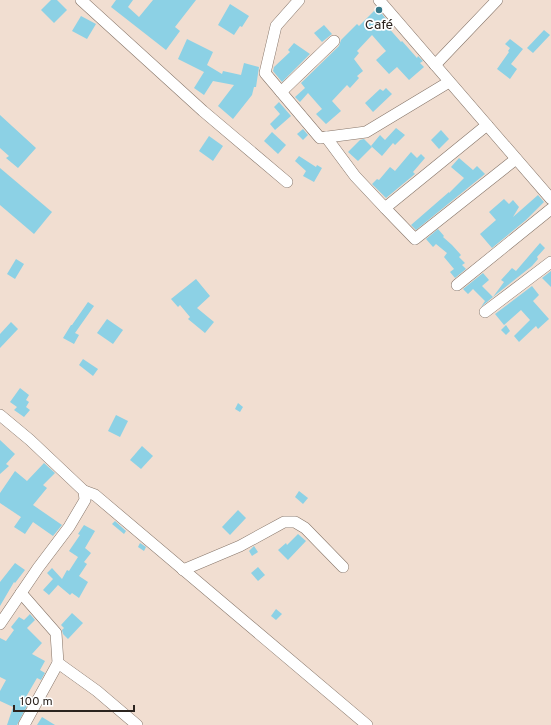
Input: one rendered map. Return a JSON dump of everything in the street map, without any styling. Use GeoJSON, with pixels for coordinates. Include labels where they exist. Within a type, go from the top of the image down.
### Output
{"type":"FeatureCollection","features":[{"type":"Feature","properties":{"kind":"street"},"geometry":{"type":"LineString","coordinates":[[81,0],[204,111],[287,182]]}},
{"type":"Feature","properties":{"kind":"street"},"geometry":{"type":"LineString","coordinates":[[299,0],[276,26],[265,73],[320,138],[366,132],[449,82]]}},
{"type":"Feature","properties":{"kind":"street"},"geometry":{"type":"LineString","coordinates":[[378,0],[551,199]]}},
{"type":"Feature","properties":{"kind":"street"},"geometry":{"type":"LineString","coordinates":[[435,65],[497,0]]}},
{"type":"Feature","properties":{"kind":"street"},"geometry":{"type":"LineString","coordinates":[[281,92],[334,41]]}},
{"type":"Feature","properties":{"kind":"street"},"geometry":{"type":"LineString","coordinates":[[385,208],[487,125]]}},
{"type":"Feature","properties":{"kind":"street"},"geometry":{"type":"LineString","coordinates":[[326,137],[355,176],[415,239],[516,159]]}},
{"type":"Feature","properties":{"kind":"street"},"geometry":{"type":"LineString","coordinates":[[457,285],[551,209]]}},
{"type":"Feature","properties":{"kind":"street"},"geometry":{"type":"LineString","coordinates":[[485,312],[551,262]]}},
{"type":"Feature","properties":{"kind":"street"},"geometry":{"type":"LineString","coordinates":[[0,415],[30,440],[84,491],[95,495],[367,725]]}},
{"type":"Feature","properties":{"kind":"street"},"geometry":{"type":"LineString","coordinates":[[0,624],[69,528],[85,500],[84,491]]}},
{"type":"Feature","properties":{"kind":"street"},"geometry":{"type":"LineString","coordinates":[[183,570],[240,546],[284,522],[291,521],[305,528],[343,567]]}},
{"type":"Feature","properties":{"kind":"street"},"geometry":{"type":"LineString","coordinates":[[21,594],[56,633],[58,663],[24,725]]}},
{"type":"Feature","properties":{"kind":"street"},"geometry":{"type":"LineString","coordinates":[[58,663],[97,690],[137,725]]}},
{"type":"Feature","properties":{"kind":"building"},"geometry":{"type":"Polygon","coordinates":[[[51,0],[57,0],[67,10],[54,23],[41,10],[51,0]]]}},
{"type":"Feature","properties":{"kind":"building"},"geometry":{"type":"Polygon","coordinates":[[[116,0],[133,0],[128,7],[139,17],[153,0],[196,0],[175,27],[180,31],[166,50],[111,7],[116,0]]]}},
{"type":"Feature","properties":{"kind":"building"},"geometry":{"type":"Polygon","coordinates":[[[230,4],[249,16],[242,27],[240,26],[234,35],[218,25],[230,4]]]}},
{"type":"Feature","properties":{"kind":"building"},"geometry":{"type":"Polygon","coordinates":[[[375,10],[377,12],[379,10],[386,19],[384,21],[386,25],[401,42],[402,41],[417,58],[418,56],[423,61],[420,63],[424,67],[409,80],[397,67],[389,74],[376,60],[386,51],[372,35],[357,51],[359,53],[354,59],[363,71],[357,76],[359,78],[350,88],[347,85],[332,101],[341,111],[326,124],[316,114],[322,109],[308,93],[300,102],[295,97],[305,88],[301,83],[339,46],[341,40],[357,24],[359,26],[375,10]]]}},
{"type":"Feature","properties":{"kind":"building"},"geometry":{"type":"Polygon","coordinates":[[[81,16],[96,24],[87,39],[72,31],[81,16]]]}},
{"type":"Feature","properties":{"kind":"building"},"geometry":{"type":"Polygon","coordinates":[[[324,25],[332,34],[322,42],[314,33],[324,25]]]}},
{"type":"Feature","properties":{"kind":"building"},"geometry":{"type":"Polygon","coordinates":[[[544,30],[550,35],[533,53],[527,48],[544,30]]]}},
{"type":"Feature","properties":{"kind":"building"},"geometry":{"type":"Polygon","coordinates":[[[187,39],[213,52],[207,65],[222,74],[223,71],[241,75],[244,63],[259,67],[256,87],[254,87],[252,95],[233,119],[218,106],[234,85],[213,81],[204,95],[194,88],[204,72],[178,59],[187,39]]]}},
{"type":"Feature","properties":{"kind":"building"},"geometry":{"type":"Polygon","coordinates":[[[510,39],[523,49],[511,64],[517,69],[510,79],[497,69],[509,52],[508,51],[510,48],[505,44],[510,39]]]}},
{"type":"Feature","properties":{"kind":"building"},"geometry":{"type":"Polygon","coordinates":[[[294,43],[310,54],[282,82],[273,71],[274,67],[290,52],[288,50],[294,43]]]}},
{"type":"Feature","properties":{"kind":"building"},"geometry":{"type":"Polygon","coordinates":[[[386,88],[392,94],[373,112],[365,103],[380,89],[383,91],[386,88]]]}},
{"type":"Feature","properties":{"kind":"building"},"geometry":{"type":"Polygon","coordinates":[[[279,102],[291,116],[275,130],[270,124],[280,114],[274,107],[279,102]]]}},
{"type":"Feature","properties":{"kind":"building"},"geometry":{"type":"Polygon","coordinates":[[[0,115],[36,148],[18,168],[6,158],[9,156],[0,148],[0,115]]]}},
{"type":"Feature","properties":{"kind":"building"},"geometry":{"type":"Polygon","coordinates":[[[396,128],[405,135],[395,145],[393,143],[382,156],[371,146],[380,135],[385,140],[396,128]]]}},
{"type":"Feature","properties":{"kind":"building"},"geometry":{"type":"Polygon","coordinates":[[[303,129],[308,135],[303,140],[297,134],[303,129]]]}},
{"type":"Feature","properties":{"kind":"building"},"geometry":{"type":"Polygon","coordinates":[[[441,130],[449,139],[439,149],[431,140],[441,130]]]}},
{"type":"Feature","properties":{"kind":"building"},"geometry":{"type":"Polygon","coordinates":[[[272,132],[286,145],[278,154],[264,141],[272,132]]]}},
{"type":"Feature","properties":{"kind":"building"},"geometry":{"type":"Polygon","coordinates":[[[209,136],[223,146],[213,161],[199,151],[209,136]]]}},
{"type":"Feature","properties":{"kind":"building"},"geometry":{"type":"Polygon","coordinates":[[[364,139],[372,147],[358,161],[348,152],[360,140],[364,139]]]}},
{"type":"Feature","properties":{"kind":"building"},"geometry":{"type":"Polygon","coordinates":[[[411,152],[417,158],[421,154],[425,158],[413,172],[415,174],[386,198],[372,184],[377,179],[379,180],[390,167],[395,171],[411,152]]]}},
{"type":"Feature","properties":{"kind":"building"},"geometry":{"type":"Polygon","coordinates":[[[299,156],[316,167],[317,165],[322,168],[314,182],[303,176],[306,171],[295,161],[299,156]]]}},
{"type":"Feature","properties":{"kind":"building"},"geometry":{"type":"Polygon","coordinates":[[[459,158],[473,170],[477,166],[485,174],[416,230],[411,225],[449,193],[464,178],[451,167],[459,158]]]}},
{"type":"Feature","properties":{"kind":"building"},"geometry":{"type":"Polygon","coordinates":[[[0,168],[52,212],[34,234],[0,205],[0,168]]]}},
{"type":"Feature","properties":{"kind":"building"},"geometry":{"type":"Polygon","coordinates":[[[538,195],[544,202],[526,220],[492,248],[480,234],[496,220],[489,212],[504,199],[509,204],[513,200],[519,207],[513,217],[538,195]]]}},
{"type":"Feature","properties":{"kind":"building"},"geometry":{"type":"Polygon","coordinates":[[[438,229],[444,236],[443,237],[461,255],[459,257],[465,263],[462,265],[466,269],[455,278],[450,272],[454,269],[444,257],[447,253],[436,244],[433,247],[426,239],[438,229]]]}},
{"type":"Feature","properties":{"kind":"building"},"geometry":{"type":"Polygon","coordinates":[[[540,243],[545,248],[537,257],[538,259],[532,266],[493,297],[504,282],[501,280],[512,268],[516,271],[540,243]]]}},
{"type":"Feature","properties":{"kind":"building"},"geometry":{"type":"Polygon","coordinates":[[[16,259],[24,264],[15,279],[7,274],[16,259]]]}},
{"type":"Feature","properties":{"kind":"building"},"geometry":{"type":"Polygon","coordinates":[[[551,271],[551,287],[542,278],[551,271]]]}},
{"type":"Feature","properties":{"kind":"building"},"geometry":{"type":"Polygon","coordinates":[[[483,273],[489,280],[482,286],[493,297],[481,307],[485,301],[473,289],[468,294],[463,289],[483,273]]]}},
{"type":"Feature","properties":{"kind":"building"},"geometry":{"type":"Polygon","coordinates":[[[196,279],[210,296],[197,308],[214,322],[205,333],[188,319],[190,317],[180,305],[178,307],[171,299],[196,279]]]}},
{"type":"Feature","properties":{"kind":"building"},"geometry":{"type":"Polygon","coordinates":[[[532,286],[539,295],[533,301],[549,319],[538,329],[536,326],[519,342],[514,336],[530,320],[521,310],[504,325],[495,314],[532,286]]]}},
{"type":"Feature","properties":{"kind":"building"},"geometry":{"type":"Polygon","coordinates":[[[88,302],[94,306],[75,333],[79,335],[74,344],[63,338],[88,302]]]}},
{"type":"Feature","properties":{"kind":"building"},"geometry":{"type":"Polygon","coordinates":[[[107,319],[123,330],[113,344],[97,333],[107,319]]]}},
{"type":"Feature","properties":{"kind":"building"},"geometry":{"type":"Polygon","coordinates":[[[11,322],[18,329],[0,348],[0,334],[11,322]]]}},
{"type":"Feature","properties":{"kind":"building"},"geometry":{"type":"Polygon","coordinates":[[[506,325],[510,331],[506,335],[501,330],[506,325]]]}},
{"type":"Feature","properties":{"kind":"building"},"geometry":{"type":"Polygon","coordinates":[[[83,359],[98,369],[93,376],[79,365],[83,359]]]}},
{"type":"Feature","properties":{"kind":"building"},"geometry":{"type":"Polygon","coordinates":[[[20,388],[29,395],[26,400],[29,402],[26,407],[30,410],[24,417],[14,410],[17,407],[10,402],[20,388]]]}},
{"type":"Feature","properties":{"kind":"building"},"geometry":{"type":"Polygon","coordinates":[[[238,403],[243,407],[240,412],[235,409],[238,403]]]}},
{"type":"Feature","properties":{"kind":"building"},"geometry":{"type":"Polygon","coordinates":[[[116,415],[128,421],[120,437],[108,431],[116,415]]]}},
{"type":"Feature","properties":{"kind":"building"},"geometry":{"type":"Polygon","coordinates":[[[0,440],[15,454],[6,464],[9,466],[0,474],[0,440]]]}},
{"type":"Feature","properties":{"kind":"building"},"geometry":{"type":"Polygon","coordinates":[[[142,446],[153,456],[141,469],[130,460],[142,446]]]}},
{"type":"Feature","properties":{"kind":"building"},"geometry":{"type":"Polygon","coordinates":[[[44,463],[55,473],[43,485],[47,488],[33,505],[62,525],[53,536],[33,522],[25,534],[14,527],[21,517],[0,503],[0,493],[15,471],[27,481],[44,463]]]}},
{"type":"Feature","properties":{"kind":"building"},"geometry":{"type":"Polygon","coordinates":[[[299,491],[308,498],[303,504],[295,497],[299,491]]]}},
{"type":"Feature","properties":{"kind":"building"},"geometry":{"type":"Polygon","coordinates":[[[238,510],[246,518],[230,535],[222,527],[238,510]]]}},
{"type":"Feature","properties":{"kind":"building"},"geometry":{"type":"Polygon","coordinates":[[[115,521],[126,531],[124,534],[112,524],[115,521]]]}},
{"type":"Feature","properties":{"kind":"building"},"geometry":{"type":"Polygon","coordinates":[[[84,525],[95,531],[85,548],[91,553],[84,562],[87,564],[79,576],[88,582],[79,598],[72,593],[70,595],[58,585],[49,595],[43,590],[53,579],[47,573],[52,568],[62,579],[67,570],[69,571],[78,557],[69,551],[80,535],[78,534],[84,525]]]}},
{"type":"Feature","properties":{"kind":"building"},"geometry":{"type":"Polygon","coordinates":[[[298,534],[306,541],[288,560],[278,550],[286,543],[287,545],[298,534]]]}},
{"type":"Feature","properties":{"kind":"building"},"geometry":{"type":"Polygon","coordinates":[[[140,543],[146,547],[144,551],[138,547],[140,543]]]}},
{"type":"Feature","properties":{"kind":"building"},"geometry":{"type":"Polygon","coordinates":[[[254,546],[258,552],[252,556],[249,551],[254,546]]]}},
{"type":"Feature","properties":{"kind":"building"},"geometry":{"type":"Polygon","coordinates":[[[15,563],[25,570],[15,583],[14,582],[0,606],[0,582],[15,563]]]}},
{"type":"Feature","properties":{"kind":"building"},"geometry":{"type":"Polygon","coordinates":[[[258,567],[265,575],[258,581],[251,573],[258,567]]]}},
{"type":"Feature","properties":{"kind":"building"},"geometry":{"type":"Polygon","coordinates":[[[276,609],[282,614],[276,620],[271,616],[276,609]]]}},
{"type":"Feature","properties":{"kind":"building"},"geometry":{"type":"Polygon","coordinates":[[[72,613],[83,623],[68,639],[63,634],[62,630],[64,628],[61,625],[72,613]]]}},
{"type":"Feature","properties":{"kind":"building"},"geometry":{"type":"Polygon","coordinates":[[[30,614],[35,620],[27,628],[42,643],[32,654],[45,661],[40,670],[45,673],[41,680],[37,678],[23,702],[28,704],[17,725],[7,725],[13,707],[0,701],[0,691],[6,680],[0,677],[0,638],[6,641],[14,630],[11,627],[19,617],[24,620],[30,614]]]}},
{"type":"Feature","properties":{"kind":"building"},"geometry":{"type":"Polygon","coordinates":[[[42,717],[55,725],[37,725],[42,717]]]}},
{"type":"Feature","properties":{"kind":"place","name":"Café"},"geometry":{"type":"Point","coordinates":[379,10]}}]}
